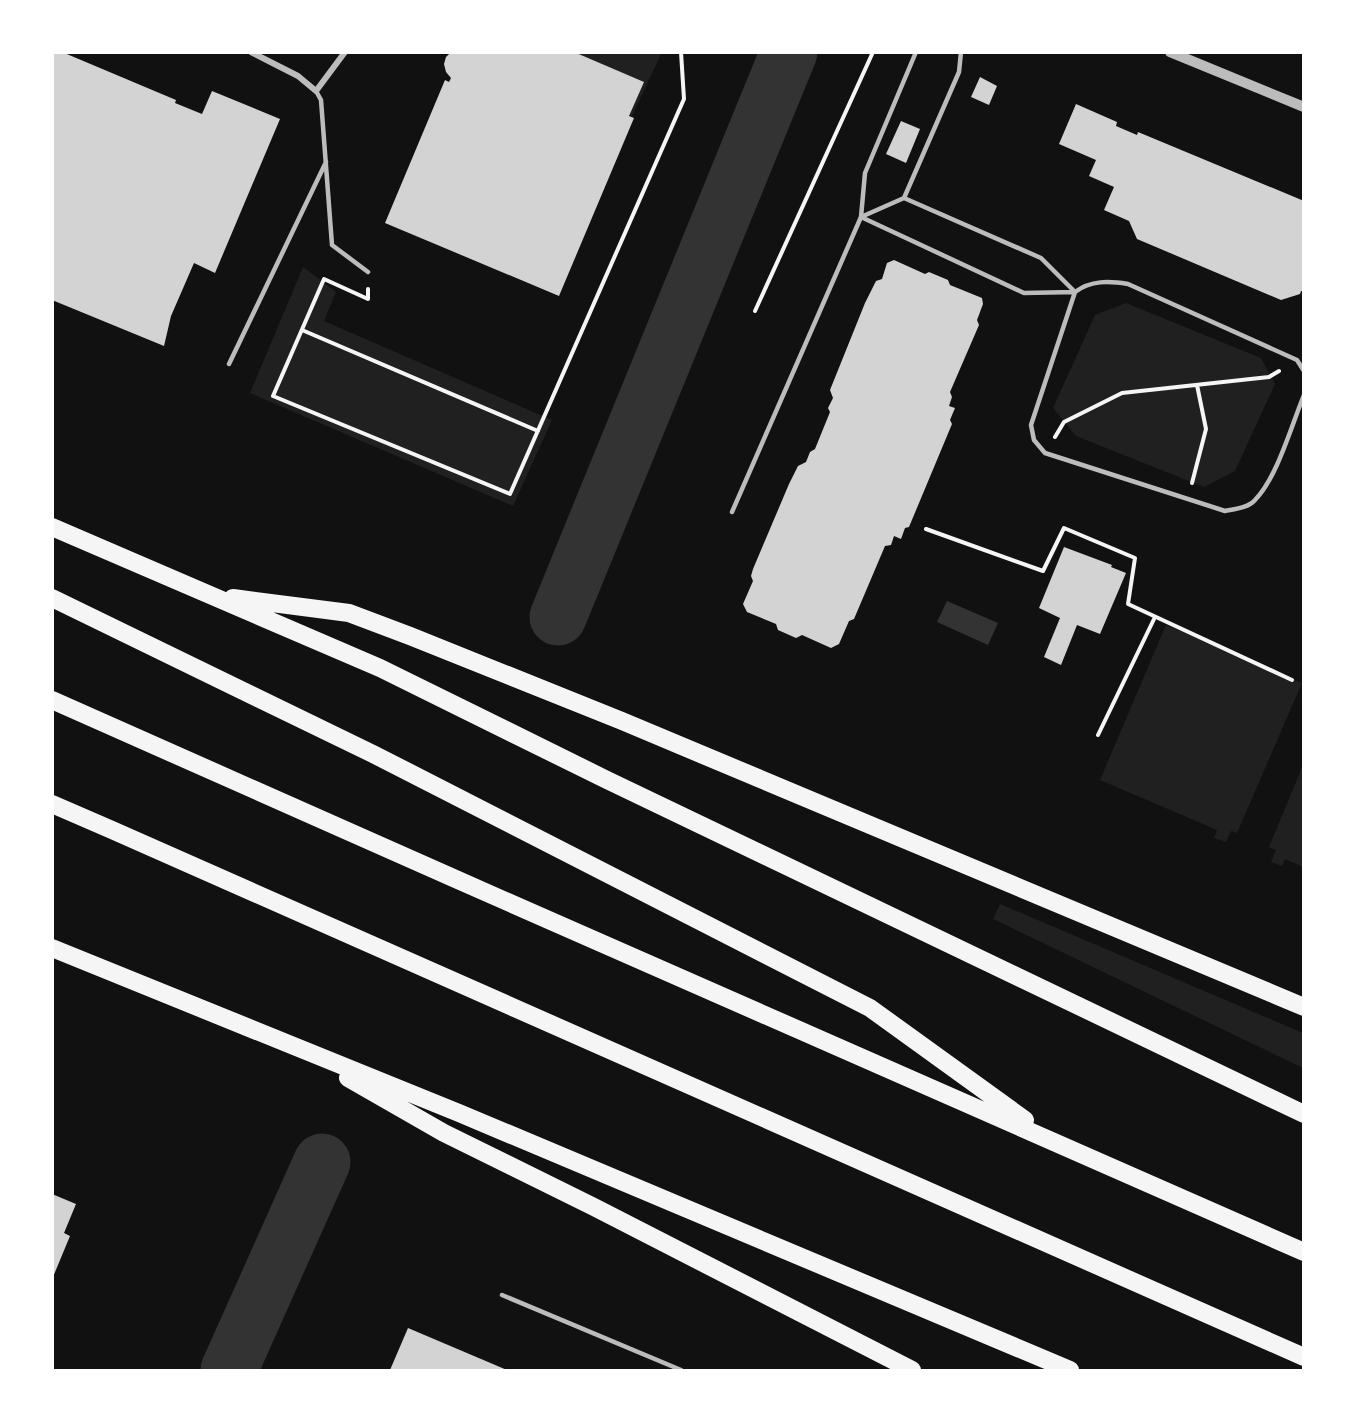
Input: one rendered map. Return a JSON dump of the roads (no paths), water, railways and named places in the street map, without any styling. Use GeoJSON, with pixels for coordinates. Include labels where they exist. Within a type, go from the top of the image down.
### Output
{"type":"FeatureCollection","features":[{"type":"Feature","properties":{"kind":"highway"},"geometry":{"type":"LineString","coordinates":[[52,527],[380,668],[628,790],[1304,1114]]}},
{"type":"Feature","properties":{"kind":"highway"},"geometry":{"type":"LineString","coordinates":[[211,595],[349,613],[390,628],[633,726],[1304,1007]]}},
{"type":"Feature","properties":{"kind":"highway"},"geometry":{"type":"LineString","coordinates":[[52,597],[373,754],[870,1008],[1053,1140]]}},
{"type":"Feature","properties":{"kind":"highway"},"geometry":{"type":"LineString","coordinates":[[52,700],[1304,1252]]}},
{"type":"Feature","properties":{"kind":"highway"},"geometry":{"type":"LineString","coordinates":[[52,804],[324,921],[501,1002],[1304,1357]]}},
{"type":"Feature","properties":{"kind":"highway"},"geometry":{"type":"LineString","coordinates":[[52,948],[281,1040],[1070,1371]]}},
{"type":"Feature","properties":{"kind":"highway"},"geometry":{"type":"LineString","coordinates":[[281,1040],[444,1132],[912,1371]]}},
{"type":"Feature","properties":{"kind":"street"},"geometry":{"type":"LineString","coordinates":[[251,52],[298,76],[316,91],[345,52]]}},
{"type":"Feature","properties":{"kind":"street"},"geometry":{"type":"LineString","coordinates":[[1170,52],[1304,107]]}},
{"type":"Feature","properties":{"kind":"lane"},"geometry":{"type":"LineString","coordinates":[[732,512],[861,217],[865,173],[916,52]]}},
{"type":"Feature","properties":{"kind":"lane"},"geometry":{"type":"LineString","coordinates":[[861,217],[904,198],[959,72],[960,52]]}},
{"type":"Feature","properties":{"kind":"lane"},"geometry":{"type":"LineString","coordinates":[[316,91],[321,100],[332,245],[368,272]]}},
{"type":"Feature","properties":{"kind":"lane"},"geometry":{"type":"LineString","coordinates":[[229,364],[326,162]]}},
{"type":"Feature","properties":{"kind":"lane"},"geometry":{"type":"LineString","coordinates":[[904,198],[1041,258],[1075,292]]}},
{"type":"Feature","properties":{"kind":"lane"},"geometry":{"type":"LineString","coordinates":[[861,217],[1024,293],[1075,292],[1085,285],[1098,282],[1128,284],[1297,360],[1304,371]]}},
{"type":"Feature","properties":{"kind":"lane"},"geometry":{"type":"LineString","coordinates":[[1075,292],[1031,425],[1034,440],[1045,453],[1225,512],[1254,501],[1270,479],[1304,395]]}},
{"type":"Feature","properties":{"kind":"lane"},"geometry":{"type":"LineString","coordinates":[[502,1295],[681,1371]]}},
{"type":"Feature","properties":{"kind":"waterway"},"geometry":{"type":"LineString","coordinates":[[558,617],[789,52]]}},
{"type":"Feature","properties":{"kind":"waterway"},"geometry":{"type":"LineString","coordinates":[[229,1370],[322,1162]]}}]}
